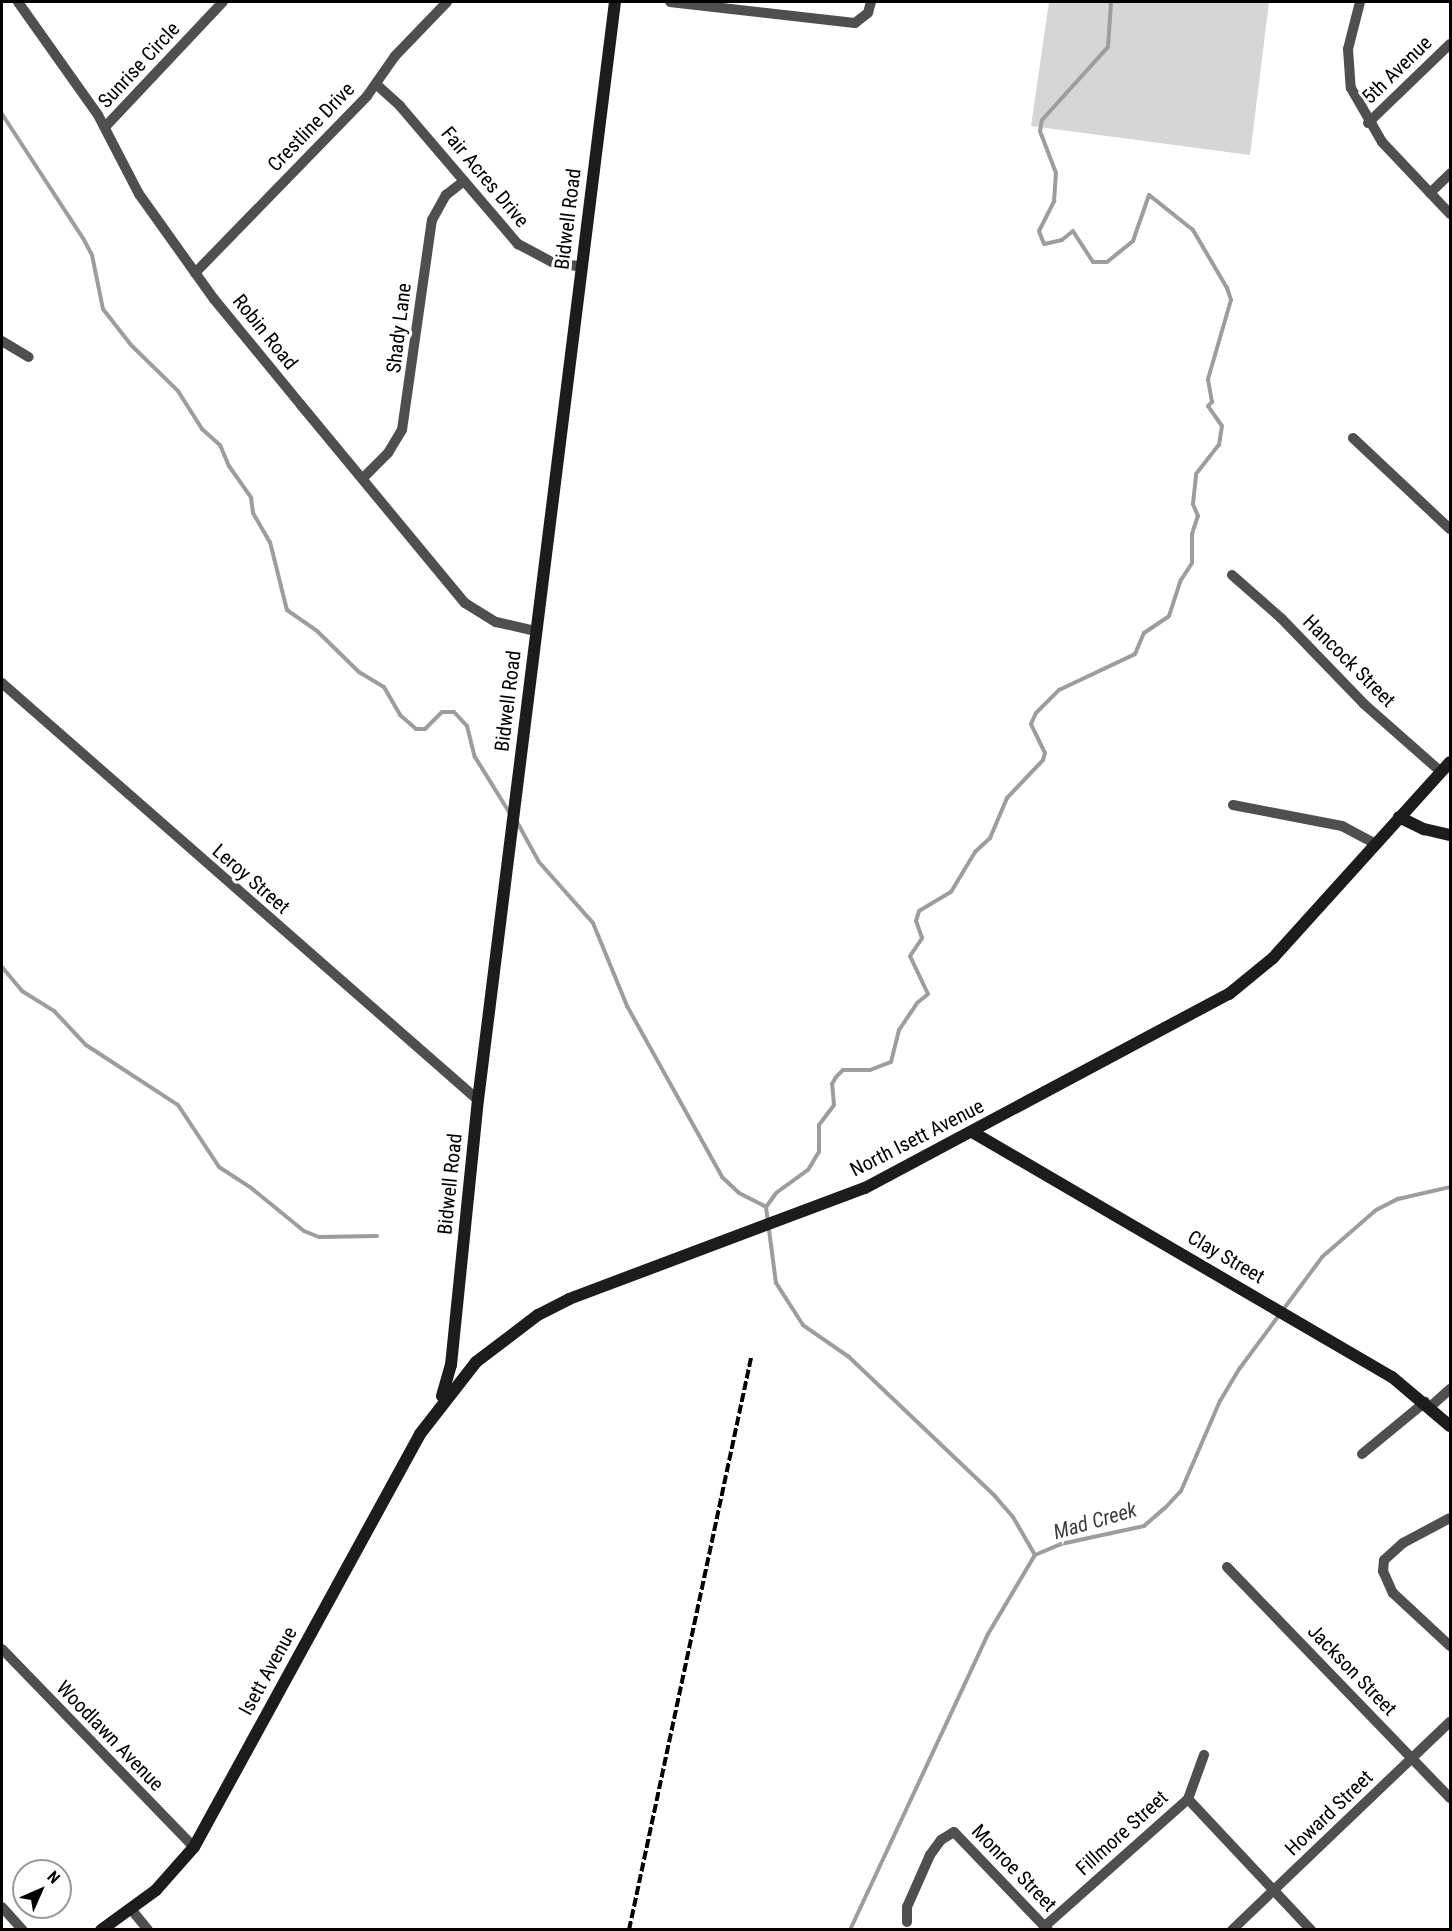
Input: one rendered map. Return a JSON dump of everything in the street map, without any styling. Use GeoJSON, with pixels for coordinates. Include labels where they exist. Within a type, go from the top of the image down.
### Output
{"type":"FeatureCollection","features":[{"type":"Feature","properties":{"kind":"street","name":"Robin Road"},"geometry":{"type":"LineString","coordinates":[[18,2],[105,127],[139,194],[195,273],[465,603],[496,622],[536,631]]}},
{"type":"Feature","properties":{"kind":"street","name":"Sunrise Circle"},"geometry":{"type":"LineString","coordinates":[[105,127],[224,2]]}},
{"type":"Feature","properties":{"kind":"street","name":"Crestline Drive"},"geometry":{"type":"LineString","coordinates":[[195,273],[377,85],[395,56],[447,2]]}},
{"type":"Feature","properties":{"kind":"street","name":"Bidwell Road"},"geometry":{"type":"LineString","coordinates":[[439,1405],[452,1365],[478,1100],[615,2]]}},
{"type":"Feature","properties":{"kind":"street"},"geometry":{"type":"LineString","coordinates":[[670,2],[841,22],[863,19],[871,2]]}},
{"type":"Feature","properties":{"kind":"street"},"geometry":{"type":"LineString","coordinates":[[1360,2],[1347,62],[1351,88],[1368,123],[1450,214]]}},
{"type":"Feature","properties":{"kind":"street","name":"5th Avenue"},"geometry":{"type":"LineString","coordinates":[[1368,123],[1450,44]]}},
{"type":"Feature","properties":{"kind":"street","name":"Fair Acres Drive"},"geometry":{"type":"LineString","coordinates":[[377,85],[518,244],[552,262],[582,267]]}},
{"type":"Feature","properties":{"kind":"street"},"geometry":{"type":"LineString","coordinates":[[1430,193],[1450,174]]}},
{"type":"Feature","properties":{"kind":"street","name":"Shady Lane"},"geometry":{"type":"LineString","coordinates":[[363,478],[388,453],[402,430],[432,220],[446,195],[464,182]]}},
{"type":"Feature","properties":{"kind":"street"},"geometry":{"type":"LineString","coordinates":[[2,342],[29,357]]}},
{"type":"Feature","properties":{"kind":"street"},"geometry":{"type":"LineString","coordinates":[[1353,438],[1450,529]]}},
{"type":"Feature","properties":{"kind":"street","name":"Hancock Street"},"geometry":{"type":"LineString","coordinates":[[1232,575],[1281,618],[1364,704],[1441,772]]}},
{"type":"Feature","properties":{"kind":"street","name":"Leroy Street"},"geometry":{"type":"LineString","coordinates":[[2,683],[478,1100]]}},
{"type":"Feature","properties":{"kind":"street"},"geometry":{"type":"LineString","coordinates":[[1233,805],[1342,826],[1376,844],[1450,762]]}},
{"type":"Feature","properties":{"kind":"street"},"geometry":{"type":"LineString","coordinates":[[1399,817],[1424,829],[1450,835]]}},
{"type":"Feature","properties":{"kind":"street","name":"North Isett Avenue"},"geometry":{"type":"LineString","coordinates":[[439,1405],[476,1362],[504,1339],[562,1302],[838,1200],[974,1132],[1246,982],[1273,958],[1376,844]]}},
{"type":"Feature","properties":{"kind":"street","name":"Clay Street"},"geometry":{"type":"LineString","coordinates":[[974,1132],[1392,1377],[1450,1426]]}},
{"type":"Feature","properties":{"kind":"street"},"geometry":{"type":"LineString","coordinates":[[1362,1454],[1450,1389]]}},
{"type":"Feature","properties":{"kind":"street","name":"Isett Avenue"},"geometry":{"type":"LineString","coordinates":[[101,1929],[156,1890],[194,1847],[354,1553],[439,1405]]}},
{"type":"Feature","properties":{"kind":"street"},"geometry":{"type":"LineString","coordinates":[[1450,1518],[1403,1543],[1384,1560],[1383,1571],[1393,1593],[1450,1646]]}},
{"type":"Feature","properties":{"kind":"street","name":"Jackson Street"},"geometry":{"type":"LineString","coordinates":[[1227,1567],[1450,1798]]}},
{"type":"Feature","properties":{"kind":"street","name":"Woodlawn Avenue"},"geometry":{"type":"LineString","coordinates":[[2,1649],[194,1847]]}},
{"type":"Feature","properties":{"kind":"street","name":"Howard Street"},"geometry":{"type":"LineString","coordinates":[[1232,1929],[1450,1722]]}},
{"type":"Feature","properties":{"kind":"street","name":"Fillmore Street"},"geometry":{"type":"LineString","coordinates":[[1046,1928],[1188,1799],[1204,1755]]}},
{"type":"Feature","properties":{"kind":"street"},"geometry":{"type":"LineString","coordinates":[[1188,1799],[1311,1929]]}},
{"type":"Feature","properties":{"kind":"street","name":"Monroe Street"},"geometry":{"type":"LineString","coordinates":[[907,1922],[907,1907],[930,1855],[941,1840],[954,1832],[1046,1928]]}},
{"type":"Feature","properties":{"kind":"street"},"geometry":{"type":"LineString","coordinates":[[2,1906],[23,1929]]}},
{"type":"Feature","properties":{"kind":"street"},"geometry":{"type":"LineString","coordinates":[[131,1909],[148,1929]]}},
{"type":"Feature","properties":{"kind":"shaded area"},"geometry":{"type":"Polygon","coordinates":[[[1049,2],[1269,2],[1250,155],[1031,126],[1049,2]]]}},
{"type":"Feature","properties":{"kind":"waterway"},"geometry":{"type":"LineString","coordinates":[[1035,1555],[1013,1517],[995,1496],[849,1357],[803,1325],[776,1283],[766,1207],[776,1193],[808,1170],[819,1152],[819,1125],[834,1105],[832,1084],[836,1077],[843,1070],[870,1070],[891,1062],[899,1030],[917,1003],[928,994],[910,956],[922,938],[916,921],[919,911],[951,892],[975,852],[990,838],[1007,798],[1043,760],[1045,753],[1031,724],[1036,713],[1059,690],[1135,654],[1144,633],[1169,616],[1181,580],[1192,563],[1192,534],[1198,516],[1193,504],[1196,474],[1219,445],[1222,426],[1208,406],[1212,402],[1208,379],[1231,300],[1227,288],[1193,230],[1149,195],[1133,241],[1107,262],[1093,262],[1073,231],[1062,240],[1044,244],[1039,231],[1054,201],[1056,173],[1040,131],[1042,120],[1108,47],[1111,2]]}},
{"type":"Feature","properties":{"kind":"waterway"},"geometry":{"type":"LineString","coordinates":[[2,114],[92,255],[103,309],[131,345],[178,391],[202,429],[220,445],[229,466],[251,498],[253,513],[270,542],[287,610],[317,631],[359,672],[384,687],[400,715],[416,729],[425,729],[442,712],[454,712],[467,726],[475,757],[509,812]]}},
{"type":"Feature","properties":{"kind":"waterway"},"geometry":{"type":"LineString","coordinates":[[516,820],[539,862],[593,923],[627,1006],[722,1177],[739,1193],[766,1207]]}},
{"type":"Feature","properties":{"kind":"waterway"},"geometry":{"type":"LineString","coordinates":[[2,967],[22,991],[55,1012],[86,1045],[178,1105],[219,1167],[250,1187],[304,1231],[319,1237],[377,1236]]}},
{"type":"Feature","properties":{"kind":"waterway","name":"Mad Creek"},"geometry":{"type":"LineString","coordinates":[[1035,1555],[1061,1544],[1144,1526],[1165,1508],[1181,1491],[1220,1401],[1240,1368],[1322,1257],[1376,1210],[1398,1199],[1450,1187]]}},
{"type":"Feature","properties":{"kind":"waterway","name":"Mad Creek"},"geometry":{"type":"LineString","coordinates":[[850,1930],[988,1634],[1035,1555]]}},
{"type":"Feature","properties":{"kind":"railway"},"geometry":{"type":"LineString","coordinates":[[629,1930],[751,1358]]}}]}
